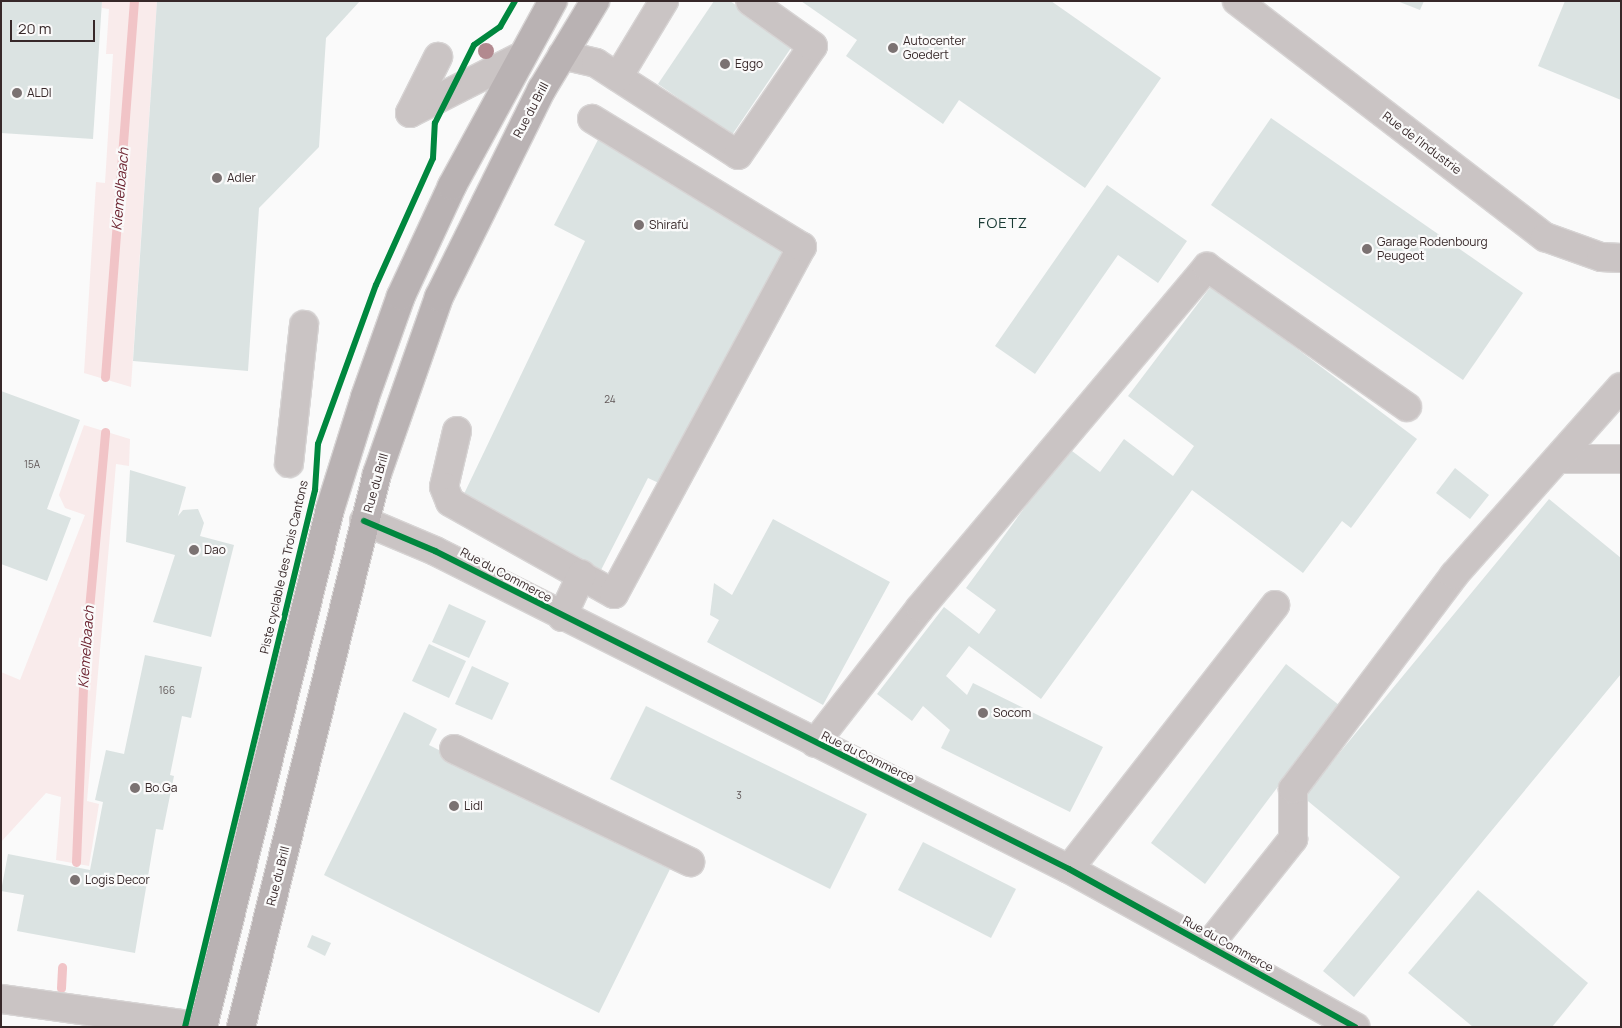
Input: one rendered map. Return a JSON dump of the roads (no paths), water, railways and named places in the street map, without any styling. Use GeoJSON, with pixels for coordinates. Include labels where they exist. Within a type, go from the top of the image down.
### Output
{"type":"FeatureCollection","features":[{"type":"Feature","properties":{"kind":"main road"},"geometry":{"type":"LineString","coordinates":[[203,1027],[330,509],[365,397],[401,296],[518,58],[553,1]]}},
{"type":"Feature","properties":{"kind":"main road","name":"Rue du Brill"},"geometry":{"type":"LineString","coordinates":[[241,1027],[364,521],[439,297],[562,55],[594,1]]}},
{"type":"Feature","properties":{"kind":"street"},"geometry":{"type":"LineString","coordinates":[[618,77],[664,1]]}},
{"type":"Feature","properties":{"kind":"street"},"geometry":{"type":"LineString","coordinates":[[562,55],[596,62],[738,155],[813,46],[750,1]]}},
{"type":"Feature","properties":{"kind":"street","name":"Rue de l'Industrie"},"geometry":{"type":"LineString","coordinates":[[1237,1],[1545,237],[1601,257],[1621,258]]}},
{"type":"Feature","properties":{"kind":"street"},"geometry":{"type":"LineString","coordinates":[[450,93],[444,85],[438,57],[410,113],[450,93],[518,58]]}},
{"type":"Feature","properties":{"kind":"street"},"geometry":{"type":"LineString","coordinates":[[457,431],[444,487],[450,502],[582,574],[614,594],[802,247],[592,119]]}},
{"type":"Feature","properties":{"kind":"street"},"geometry":{"type":"LineString","coordinates":[[815,743],[920,608],[1208,267],[1407,407]]}},
{"type":"Feature","properties":{"kind":"street"},"geometry":{"type":"LineString","coordinates":[[289,463],[304,325]]}},
{"type":"Feature","properties":{"kind":"street"},"geometry":{"type":"LineString","coordinates":[[1208,946],[1293,839],[1293,789],[1454,575],[1560,459],[1621,387]]}},
{"type":"Feature","properties":{"kind":"street"},"geometry":{"type":"LineString","coordinates":[[1560,459],[1621,459]]}},
{"type":"Feature","properties":{"kind":"street","name":"Rue du Commerce"},"geometry":{"type":"LineString","coordinates":[[364,521],[435,551],[562,617],[1069,869],[1355,1027]]}},
{"type":"Feature","properties":{"kind":"street"},"geometry":{"type":"LineString","coordinates":[[562,617],[582,574]]}},
{"type":"Feature","properties":{"kind":"street"},"geometry":{"type":"LineString","coordinates":[[1069,869],[1275,605]]}},
{"type":"Feature","properties":{"kind":"street"},"geometry":{"type":"LineString","coordinates":[[454,749],[690,862]]}},
{"type":"Feature","properties":{"kind":"street"},"geometry":{"type":"LineString","coordinates":[[1,999],[136,1023],[203,1027]]}},
{"type":"Feature","properties":{"kind":"waterway","name":"Kiemelbaach"},"geometry":{"type":"LineString","coordinates":[[105,377],[134,1]]}},
{"type":"Feature","properties":{"kind":"waterway","name":"Kiemelbaach"},"geometry":{"type":"LineString","coordinates":[[76,862],[84,664],[105,432]]}},
{"type":"Feature","properties":{"kind":"waterway","name":"Kiemelbaach"},"geometry":{"type":"LineString","coordinates":[[61,988],[62,967]]}},
{"type":"Feature","properties":{"kind":"place","name":"Autocenter Goedert"},"geometry":{"type":"Point","coordinates":[893,48]}},
{"type":"Feature","properties":{"kind":"place","name":"Eggo"},"geometry":{"type":"Point","coordinates":[725,64]}},
{"type":"Feature","properties":{"kind":"place","name":"ALDI"},"geometry":{"type":"Point","coordinates":[17,93]}},
{"type":"Feature","properties":{"kind":"place","name":"Adler"},"geometry":{"type":"Point","coordinates":[217,178]}},
{"type":"Feature","properties":{"kind":"place","name":"Shirafù"},"geometry":{"type":"Point","coordinates":[639,225]}},
{"type":"Feature","properties":{"kind":"place","name":"Garage Rodenbourg Peugeot"},"geometry":{"type":"Point","coordinates":[1367,249]}},
{"type":"Feature","properties":{"kind":"place","name":"Dao"},"geometry":{"type":"Point","coordinates":[194,550]}},
{"type":"Feature","properties":{"kind":"place","name":"Socom"},"geometry":{"type":"Point","coordinates":[983,713]}},
{"type":"Feature","properties":{"kind":"place","name":"Bo.Ga"},"geometry":{"type":"Point","coordinates":[135,788]}},
{"type":"Feature","properties":{"kind":"place","name":"Lidl"},"geometry":{"type":"Point","coordinates":[454,806]}},
{"type":"Feature","properties":{"kind":"place","name":"Logis Decor"},"geometry":{"type":"Point","coordinates":[75,880]}},
{"type":"Feature","properties":{"kind":"district","name":"FOETZ"},"geometry":{"type":"Point","coordinates":[1003,223]}}]}
